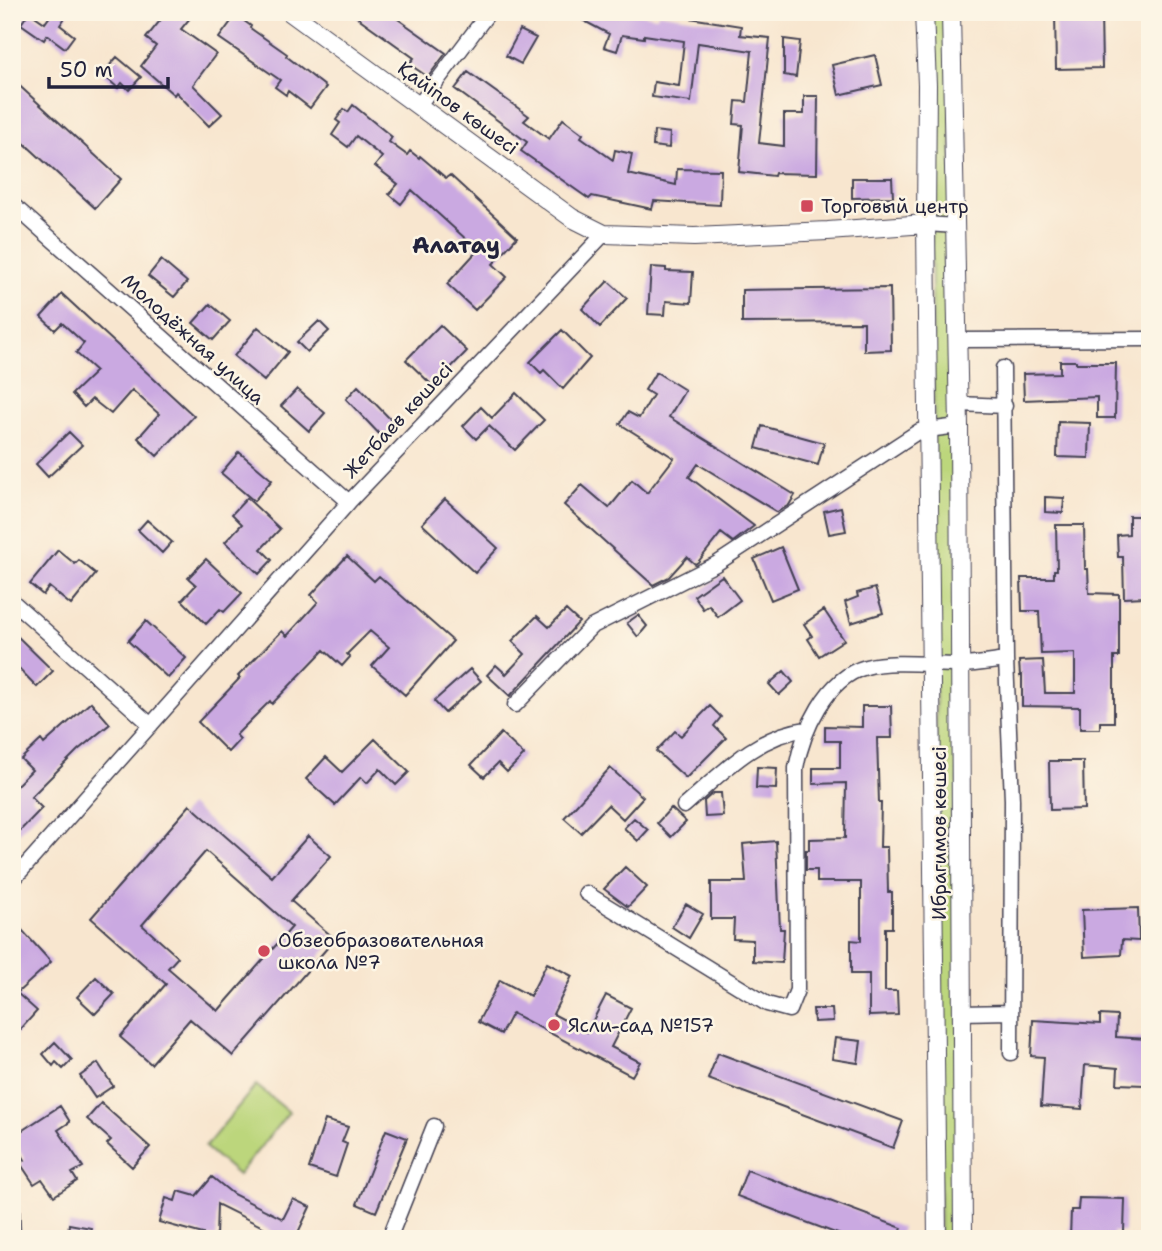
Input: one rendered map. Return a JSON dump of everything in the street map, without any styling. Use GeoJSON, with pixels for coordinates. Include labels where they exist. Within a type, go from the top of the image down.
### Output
{"type":"FeatureCollection","features":[{"type":"Feature","properties":{"kind":"street","name":"Қайіпов көшесі"},"geometry":{"type":"LineString","coordinates":[[290,12],[572,218],[604,234]]}},
{"type":"Feature","properties":{"kind":"street"},"geometry":{"type":"LineString","coordinates":[[419,105],[489,12]]}},
{"type":"Feature","properties":{"kind":"street"},"geometry":{"type":"LineString","coordinates":[[877,12],[894,12]]}},
{"type":"Feature","properties":{"kind":"street","name":"Ибрагимов көшесі"},"geometry":{"type":"LineString","coordinates":[[924,12],[927,85],[926,224],[937,1239]]}},
{"type":"Feature","properties":{"kind":"street","name":"Ибрагимов көшесі"},"geometry":{"type":"LineString","coordinates":[[951,12],[959,404],[963,1239]]}},
{"type":"Feature","properties":{"kind":"street","name":"Молодёжная улица"},"geometry":{"type":"LineString","coordinates":[[12,204],[349,502]]}},
{"type":"Feature","properties":{"kind":"street"},"geometry":{"type":"LineString","coordinates":[[604,234],[694,237],[926,224],[956,226]]}},
{"type":"Feature","properties":{"kind":"street","name":"Жетбаев көшесі"},"geometry":{"type":"LineString","coordinates":[[12,881],[349,502],[604,234]]}},
{"type":"Feature","properties":{"kind":"street"},"geometry":{"type":"LineString","coordinates":[[958,340],[1150,339]]}},
{"type":"Feature","properties":{"kind":"street"},"geometry":{"type":"LineString","coordinates":[[1003,368],[1006,660],[1012,800],[1011,1053]]}},
{"type":"Feature","properties":{"kind":"street"},"geometry":{"type":"LineString","coordinates":[[959,404],[1005,406]]}},
{"type":"Feature","properties":{"kind":"street"},"geometry":{"type":"LineString","coordinates":[[515,705],[591,627],[716,564],[919,431],[959,426]]}},
{"type":"Feature","properties":{"kind":"street"},"geometry":{"type":"LineString","coordinates":[[12,601],[151,725]]}},
{"type":"Feature","properties":{"kind":"street"},"geometry":{"type":"LineString","coordinates":[[586,893],[767,1004],[789,1010],[797,990],[796,768],[801,743],[814,715],[832,691],[854,671],[869,666],[959,665],[1006,660]]}},
{"type":"Feature","properties":{"kind":"street"},"geometry":{"type":"LineString","coordinates":[[684,806],[751,749],[788,731],[807,729]]}},
{"type":"Feature","properties":{"kind":"street"},"geometry":{"type":"LineString","coordinates":[[961,1013],[1011,1012]]}},
{"type":"Feature","properties":{"kind":"street"},"geometry":{"type":"LineString","coordinates":[[389,1239],[434,1126]]}},
{"type":"Feature","properties":{"kind":"street"},"geometry":{"type":"LineString","coordinates":[[12,1209],[13,1239]]}},
{"type":"Feature","properties":{"kind":"green space"},"geometry":{"type":"Polygon","coordinates":[[[927,12],[949,12],[953,223],[931,221],[927,12]]]}},
{"type":"Feature","properties":{"kind":"green space"},"geometry":{"type":"Polygon","coordinates":[[[931,226],[954,228],[956,423],[934,424],[931,226]]]}},
{"type":"Feature","properties":{"kind":"green space"},"geometry":{"type":"Polygon","coordinates":[[[957,429],[960,1239],[940,1239],[934,430],[957,429]]]}},
{"type":"Feature","properties":{"kind":"green space"},"geometry":{"type":"Polygon","coordinates":[[[256,1085],[289,1112],[238,1175],[205,1147],[256,1085]]]}},
{"type":"Feature","properties":{"kind":"building"},"geometry":{"type":"Polygon","coordinates":[[[29,12],[45,23],[53,12],[69,12],[60,25],[74,36],[65,48],[47,35],[44,40],[21,24],[29,12]]]}},
{"type":"Feature","properties":{"kind":"building"},"geometry":{"type":"Polygon","coordinates":[[[167,12],[195,12],[181,29],[216,54],[193,85],[222,114],[209,126],[176,92],[174,95],[141,66],[156,46],[146,38],[167,12]]]}},
{"type":"Feature","properties":{"kind":"building"},"geometry":{"type":"Polygon","coordinates":[[[350,12],[398,12],[395,17],[446,53],[428,77],[409,64],[414,58],[350,12]]]}},
{"type":"Feature","properties":{"kind":"building"},"geometry":{"type":"Polygon","coordinates":[[[567,12],[628,12],[657,17],[658,13],[741,26],[740,35],[770,38],[759,143],[784,146],[784,114],[804,114],[804,96],[818,96],[817,174],[775,173],[774,176],[739,172],[743,125],[734,124],[736,101],[747,102],[752,51],[698,43],[691,102],[652,97],[654,82],[679,86],[684,41],[644,35],[644,38],[622,35],[617,51],[604,47],[609,34],[567,12]]]}},
{"type":"Feature","properties":{"kind":"building"},"geometry":{"type":"Polygon","coordinates":[[[1055,12],[1101,12],[1102,68],[1056,69],[1055,12]]]}},
{"type":"Feature","properties":{"kind":"building"},"geometry":{"type":"Polygon","coordinates":[[[236,15],[326,87],[310,108],[288,91],[286,95],[275,87],[280,80],[219,38],[236,15]]]}},
{"type":"Feature","properties":{"kind":"building"},"geometry":{"type":"Polygon","coordinates":[[[520,30],[536,38],[521,64],[506,56],[520,30]]]}},
{"type":"Feature","properties":{"kind":"building"},"geometry":{"type":"Polygon","coordinates":[[[784,39],[800,41],[796,77],[784,75],[784,39]]]}},
{"type":"Feature","properties":{"kind":"building"},"geometry":{"type":"Polygon","coordinates":[[[875,55],[882,85],[839,95],[832,65],[875,55]]]}},
{"type":"Feature","properties":{"kind":"building"},"geometry":{"type":"Polygon","coordinates":[[[117,57],[141,77],[129,90],[122,83],[118,88],[102,74],[117,57]]]}},
{"type":"Feature","properties":{"kind":"building"},"geometry":{"type":"Polygon","coordinates":[[[468,72],[529,116],[524,121],[549,139],[563,119],[583,134],[581,137],[613,160],[615,150],[632,154],[628,174],[676,185],[677,169],[721,170],[720,205],[654,201],[652,209],[592,196],[589,199],[521,151],[527,142],[455,89],[468,72]]]}},
{"type":"Feature","properties":{"kind":"building"},"geometry":{"type":"Polygon","coordinates":[[[12,79],[121,179],[95,208],[12,132],[12,79]]]}},
{"type":"Feature","properties":{"kind":"building"},"geometry":{"type":"Polygon","coordinates":[[[353,105],[392,137],[389,142],[407,155],[410,151],[446,178],[450,175],[517,237],[493,264],[507,277],[475,310],[447,284],[478,250],[412,190],[401,204],[389,194],[398,184],[375,166],[382,157],[356,136],[348,147],[332,135],[340,123],[336,120],[344,109],[348,112],[353,105]]]}},
{"type":"Feature","properties":{"kind":"building"},"geometry":{"type":"Polygon","coordinates":[[[654,131],[670,133],[669,148],[653,146],[654,131]]]}},
{"type":"Feature","properties":{"kind":"building"},"geometry":{"type":"Polygon","coordinates":[[[852,178],[892,178],[893,197],[852,198],[852,178]]]}},
{"type":"Feature","properties":{"kind":"building"},"geometry":{"type":"Polygon","coordinates":[[[161,260],[187,282],[174,297],[148,276],[161,260]]]}},
{"type":"Feature","properties":{"kind":"building"},"geometry":{"type":"Polygon","coordinates":[[[651,267],[666,268],[666,271],[693,272],[691,303],[666,301],[665,315],[648,314],[651,267]]]}},
{"type":"Feature","properties":{"kind":"building"},"geometry":{"type":"Polygon","coordinates":[[[608,281],[627,298],[600,327],[582,309],[608,281]]]}},
{"type":"Feature","properties":{"kind":"building"},"geometry":{"type":"Polygon","coordinates":[[[890,288],[891,350],[864,351],[864,322],[742,323],[742,290],[890,288]]]}},
{"type":"Feature","properties":{"kind":"building"},"geometry":{"type":"Polygon","coordinates":[[[62,294],[194,416],[157,456],[138,438],[159,414],[132,390],[111,414],[92,399],[84,407],[72,394],[96,371],[76,353],[84,343],[62,323],[55,330],[41,317],[62,294]]]}},
{"type":"Feature","properties":{"kind":"building"},"geometry":{"type":"Polygon","coordinates":[[[210,304],[230,321],[213,340],[193,323],[210,304]]]}},
{"type":"Feature","properties":{"kind":"building"},"geometry":{"type":"Polygon","coordinates":[[[319,321],[329,331],[307,352],[297,342],[319,321]]]}},
{"type":"Feature","properties":{"kind":"building"},"geometry":{"type":"Polygon","coordinates":[[[440,325],[467,351],[433,386],[406,360],[440,325]]]}},
{"type":"Feature","properties":{"kind":"building"},"geometry":{"type":"Polygon","coordinates":[[[258,327],[288,352],[264,381],[234,356],[258,327]]]}},
{"type":"Feature","properties":{"kind":"building"},"geometry":{"type":"Polygon","coordinates":[[[562,330],[590,358],[563,389],[544,370],[541,373],[530,362],[562,330]]]}},
{"type":"Feature","properties":{"kind":"building"},"geometry":{"type":"Polygon","coordinates":[[[1060,361],[1116,363],[1115,418],[1097,418],[1097,397],[1024,400],[1023,374],[1060,373],[1060,361]]]}},
{"type":"Feature","properties":{"kind":"building"},"geometry":{"type":"Polygon","coordinates":[[[656,372],[685,390],[669,417],[795,495],[789,505],[777,512],[698,464],[689,477],[754,526],[733,542],[721,533],[698,562],[695,564],[687,557],[669,577],[653,585],[564,505],[582,485],[609,508],[632,480],[647,493],[674,458],[620,424],[628,412],[639,418],[653,395],[645,390],[656,372]]]}},
{"type":"Feature","properties":{"kind":"building"},"geometry":{"type":"Polygon","coordinates":[[[358,386],[397,426],[384,439],[346,399],[358,386]]]}},
{"type":"Feature","properties":{"kind":"building"},"geometry":{"type":"Polygon","coordinates":[[[297,389],[325,413],[309,431],[281,406],[297,389]]]}},
{"type":"Feature","properties":{"kind":"building"},"geometry":{"type":"Polygon","coordinates":[[[516,393],[544,420],[515,450],[489,426],[476,439],[463,426],[481,407],[492,418],[516,393]]]}},
{"type":"Feature","properties":{"kind":"building"},"geometry":{"type":"Polygon","coordinates":[[[1058,422],[1090,423],[1089,458],[1057,457],[1058,422]]]}},
{"type":"Feature","properties":{"kind":"building"},"geometry":{"type":"Polygon","coordinates":[[[762,426],[824,443],[818,465],[756,448],[762,426]]]}},
{"type":"Feature","properties":{"kind":"building"},"geometry":{"type":"Polygon","coordinates":[[[69,432],[82,445],[48,477],[36,464],[69,432]]]}},
{"type":"Feature","properties":{"kind":"building"},"geometry":{"type":"Polygon","coordinates":[[[239,452],[272,480],[254,501],[221,473],[239,452]]]}},
{"type":"Feature","properties":{"kind":"building"},"geometry":{"type":"Polygon","coordinates":[[[1045,497],[1064,498],[1063,513],[1045,512],[1045,497]]]}},
{"type":"Feature","properties":{"kind":"building"},"geometry":{"type":"Polygon","coordinates":[[[247,498],[280,529],[261,549],[272,560],[259,574],[225,542],[242,524],[232,514],[247,498]]]}},
{"type":"Feature","properties":{"kind":"building"},"geometry":{"type":"Polygon","coordinates":[[[445,499],[498,548],[475,573],[422,524],[445,499]]]}},
{"type":"Feature","properties":{"kind":"building"},"geometry":{"type":"Polygon","coordinates":[[[841,507],[846,531],[829,534],[824,511],[841,507]]]}},
{"type":"Feature","properties":{"kind":"building"},"geometry":{"type":"Polygon","coordinates":[[[1129,516],[1150,516],[1150,547],[1144,547],[1145,597],[1124,598],[1123,557],[1118,557],[1117,535],[1129,534],[1129,516]]]}},
{"type":"Feature","properties":{"kind":"building"},"geometry":{"type":"Polygon","coordinates":[[[147,520],[172,542],[162,553],[138,530],[147,520]]]}},
{"type":"Feature","properties":{"kind":"building"},"geometry":{"type":"Polygon","coordinates":[[[1056,525],[1084,525],[1085,569],[1088,569],[1089,593],[1119,594],[1119,657],[1114,657],[1114,722],[1100,722],[1100,729],[1080,729],[1080,707],[1022,706],[1019,661],[1043,660],[1045,693],[1075,693],[1075,653],[1041,654],[1039,611],[1022,611],[1021,578],[1054,578],[1054,570],[1057,570],[1056,525]]]}},
{"type":"Feature","properties":{"kind":"building"},"geometry":{"type":"Polygon","coordinates":[[[781,547],[798,589],[771,600],[754,559],[781,547]]]}},
{"type":"Feature","properties":{"kind":"building"},"geometry":{"type":"Polygon","coordinates":[[[58,550],[75,564],[79,560],[96,574],[71,605],[49,587],[43,595],[30,584],[58,550]]]}},
{"type":"Feature","properties":{"kind":"building"},"geometry":{"type":"Polygon","coordinates":[[[347,556],[374,581],[379,576],[453,641],[405,695],[372,666],[389,647],[370,631],[347,654],[350,657],[342,666],[324,650],[272,704],[270,701],[236,735],[240,739],[228,752],[198,722],[282,631],[287,636],[318,602],[311,595],[347,556]]]}},
{"type":"Feature","properties":{"kind":"building"},"geometry":{"type":"Polygon","coordinates":[[[206,559],[242,593],[224,612],[220,609],[206,624],[182,600],[196,585],[188,578],[206,559]]]}},
{"type":"Feature","properties":{"kind":"building"},"geometry":{"type":"Polygon","coordinates":[[[722,576],[740,600],[718,617],[709,605],[703,609],[694,596],[722,576]]]}},
{"type":"Feature","properties":{"kind":"building"},"geometry":{"type":"Polygon","coordinates":[[[875,588],[883,613],[851,623],[845,602],[858,597],[857,593],[875,588]]]}},
{"type":"Feature","properties":{"kind":"building"},"geometry":{"type":"Polygon","coordinates":[[[566,610],[579,622],[510,696],[487,675],[496,665],[506,674],[525,654],[512,641],[537,616],[549,627],[566,610]]]}},
{"type":"Feature","properties":{"kind":"building"},"geometry":{"type":"Polygon","coordinates":[[[824,610],[844,640],[819,656],[808,639],[812,636],[804,624],[824,610]]]}},
{"type":"Feature","properties":{"kind":"building"},"geometry":{"type":"Polygon","coordinates":[[[638,615],[647,626],[638,637],[627,623],[638,615]]]}},
{"type":"Feature","properties":{"kind":"building"},"geometry":{"type":"Polygon","coordinates":[[[146,621],[186,658],[168,678],[128,641],[146,621]]]}},
{"type":"Feature","properties":{"kind":"building"},"geometry":{"type":"Polygon","coordinates":[[[12,631],[53,671],[37,687],[12,661],[12,631]]]}},
{"type":"Feature","properties":{"kind":"building"},"geometry":{"type":"Polygon","coordinates":[[[470,669],[481,681],[445,713],[434,701],[470,669]]]}},
{"type":"Feature","properties":{"kind":"building"},"geometry":{"type":"Polygon","coordinates":[[[784,671],[793,682],[779,695],[769,684],[784,671]]]}},
{"type":"Feature","properties":{"kind":"building"},"geometry":{"type":"Polygon","coordinates":[[[91,702],[110,724],[78,750],[31,797],[42,808],[12,839],[12,790],[32,770],[21,759],[41,740],[44,744],[91,702]]]}},
{"type":"Feature","properties":{"kind":"building"},"geometry":{"type":"Polygon","coordinates":[[[710,706],[721,717],[714,726],[726,738],[686,778],[656,751],[675,731],[681,736],[710,706]]]}},
{"type":"Feature","properties":{"kind":"building"},"geometry":{"type":"Polygon","coordinates":[[[862,706],[891,706],[892,738],[877,738],[881,803],[880,847],[887,847],[888,892],[892,892],[892,928],[885,928],[885,991],[897,991],[898,1015],[869,1016],[869,974],[851,974],[851,940],[861,941],[861,882],[817,882],[817,870],[806,870],[809,839],[845,838],[846,783],[813,784],[813,768],[840,768],[840,741],[825,741],[825,726],[862,727],[862,706]]]}},
{"type":"Feature","properties":{"kind":"building"},"geometry":{"type":"Polygon","coordinates":[[[501,733],[524,755],[507,772],[498,763],[484,777],[471,765],[501,733]]]}},
{"type":"Feature","properties":{"kind":"building"},"geometry":{"type":"Polygon","coordinates":[[[375,739],[409,772],[396,785],[380,769],[367,783],[361,777],[335,805],[306,779],[326,757],[342,772],[375,739]]]}},
{"type":"Feature","properties":{"kind":"building"},"geometry":{"type":"Polygon","coordinates":[[[1049,761],[1083,761],[1084,809],[1050,810],[1049,761]]]}},
{"type":"Feature","properties":{"kind":"building"},"geometry":{"type":"Polygon","coordinates":[[[757,767],[777,768],[776,789],[756,788],[757,767]]]}},
{"type":"Feature","properties":{"kind":"building"},"geometry":{"type":"Polygon","coordinates":[[[610,768],[643,797],[623,819],[608,805],[581,833],[564,818],[610,768]]]}},
{"type":"Feature","properties":{"kind":"building"},"geometry":{"type":"Polygon","coordinates":[[[713,793],[721,793],[723,816],[705,817],[704,801],[713,793]]]}},
{"type":"Feature","properties":{"kind":"building"},"geometry":{"type":"Polygon","coordinates":[[[190,805],[272,877],[308,836],[331,856],[291,901],[335,939],[233,1056],[190,1019],[151,1064],[120,1037],[166,984],[91,918],[190,805]],[[206,851],[142,925],[178,957],[168,968],[218,1011],[292,927],[206,851]]]}},
{"type":"Feature","properties":{"kind":"building"},"geometry":{"type":"Polygon","coordinates":[[[671,808],[686,822],[671,837],[657,823],[671,808]]]}},
{"type":"Feature","properties":{"kind":"building"},"geometry":{"type":"Polygon","coordinates":[[[634,818],[648,830],[638,841],[624,828],[634,818]]]}},
{"type":"Feature","properties":{"kind":"building"},"geometry":{"type":"Polygon","coordinates":[[[776,841],[780,929],[784,929],[782,963],[753,961],[753,940],[733,939],[734,919],[711,919],[711,882],[746,882],[743,844],[776,841]]]}},
{"type":"Feature","properties":{"kind":"building"},"geometry":{"type":"Polygon","coordinates":[[[625,867],[647,887],[628,907],[604,889],[625,867]]]}},
{"type":"Feature","properties":{"kind":"building"},"geometry":{"type":"Polygon","coordinates":[[[686,904],[703,914],[689,938],[672,927],[686,904]]]}},
{"type":"Feature","properties":{"kind":"building"},"geometry":{"type":"Polygon","coordinates":[[[1138,908],[1139,941],[1122,940],[1121,955],[1084,957],[1082,910],[1138,908]]]}},
{"type":"Feature","properties":{"kind":"building"},"geometry":{"type":"Polygon","coordinates":[[[21,929],[51,962],[17,993],[37,1011],[12,1039],[12,937],[21,929]]]}},
{"type":"Feature","properties":{"kind":"building"},"geometry":{"type":"Polygon","coordinates":[[[547,963],[572,976],[553,1014],[587,1032],[606,995],[631,1008],[611,1047],[640,1062],[632,1076],[512,1013],[501,1034],[478,1022],[500,980],[530,996],[547,963]]]}},
{"type":"Feature","properties":{"kind":"building"},"geometry":{"type":"Polygon","coordinates":[[[96,977],[114,994],[95,1014],[77,997],[96,977]]]}},
{"type":"Feature","properties":{"kind":"building"},"geometry":{"type":"Polygon","coordinates":[[[813,1009],[832,1009],[833,1021],[814,1022],[813,1009]]]}},
{"type":"Feature","properties":{"kind":"building"},"geometry":{"type":"Polygon","coordinates":[[[1100,1015],[1117,1016],[1116,1037],[1147,1039],[1145,1085],[1117,1084],[1118,1068],[1085,1065],[1082,1109],[1041,1106],[1044,1057],[1031,1056],[1033,1020],[1100,1024],[1100,1015]]]}},
{"type":"Feature","properties":{"kind":"building"},"geometry":{"type":"Polygon","coordinates":[[[835,1038],[861,1041],[858,1063],[832,1059],[835,1038]]]}},
{"type":"Feature","properties":{"kind":"building"},"geometry":{"type":"Polygon","coordinates":[[[55,1042],[72,1060],[63,1069],[56,1062],[53,1066],[43,1054],[55,1042]]]}},
{"type":"Feature","properties":{"kind":"building"},"geometry":{"type":"Polygon","coordinates":[[[718,1053],[903,1121],[893,1148],[708,1079],[718,1053]]]}},
{"type":"Feature","properties":{"kind":"building"},"geometry":{"type":"Polygon","coordinates":[[[98,1063],[113,1086],[95,1098],[80,1076],[98,1063]]]}},
{"type":"Feature","properties":{"kind":"building"},"geometry":{"type":"Polygon","coordinates":[[[101,1103],[150,1147],[132,1167],[107,1144],[111,1140],[87,1119],[101,1103]]]}},
{"type":"Feature","properties":{"kind":"building"},"geometry":{"type":"Polygon","coordinates":[[[60,1106],[70,1122],[58,1130],[83,1167],[72,1173],[77,1181],[54,1196],[42,1179],[34,1184],[20,1163],[25,1160],[12,1137],[60,1106]]]}},
{"type":"Feature","properties":{"kind":"building"},"geometry":{"type":"Polygon","coordinates":[[[325,1120],[348,1127],[342,1142],[347,1144],[336,1177],[309,1168],[325,1120]]]}},
{"type":"Feature","properties":{"kind":"building"},"geometry":{"type":"Polygon","coordinates":[[[386,1130],[407,1138],[376,1212],[357,1204],[386,1130]]]}},
{"type":"Feature","properties":{"kind":"building"},"geometry":{"type":"Polygon","coordinates":[[[747,1170],[902,1228],[898,1239],[851,1239],[737,1196],[747,1170]]]}},
{"type":"Feature","properties":{"kind":"building"},"geometry":{"type":"Polygon","coordinates":[[[212,1177],[233,1194],[283,1219],[293,1199],[310,1207],[295,1239],[281,1239],[281,1236],[217,1204],[216,1237],[203,1237],[203,1234],[159,1222],[166,1198],[175,1201],[178,1191],[196,1196],[212,1177]]]}},
{"type":"Feature","properties":{"kind":"building"},"geometry":{"type":"Polygon","coordinates":[[[1079,1198],[1125,1199],[1124,1232],[1113,1232],[1113,1239],[1070,1238],[1071,1210],[1078,1210],[1079,1198]]]}},
{"type":"Feature","properties":{"kind":"building"},"geometry":{"type":"Polygon","coordinates":[[[69,1224],[91,1228],[89,1239],[67,1239],[69,1224]]]}},
{"type":"Feature","properties":{"kind":"place","name":"Торговый центр"},"geometry":{"type":"Point","coordinates":[807,206]}},
{"type":"Feature","properties":{"kind":"place","name":"Обзеобразовательная школа №7"},"geometry":{"type":"Point","coordinates":[264,951]}},
{"type":"Feature","properties":{"kind":"place","name":"Ясли-сад №157"},"geometry":{"type":"Point","coordinates":[554,1025]}},
{"type":"Feature","properties":{"kind":"district","name":"Алатау"},"geometry":{"type":"Point","coordinates":[456,245]}}]}
